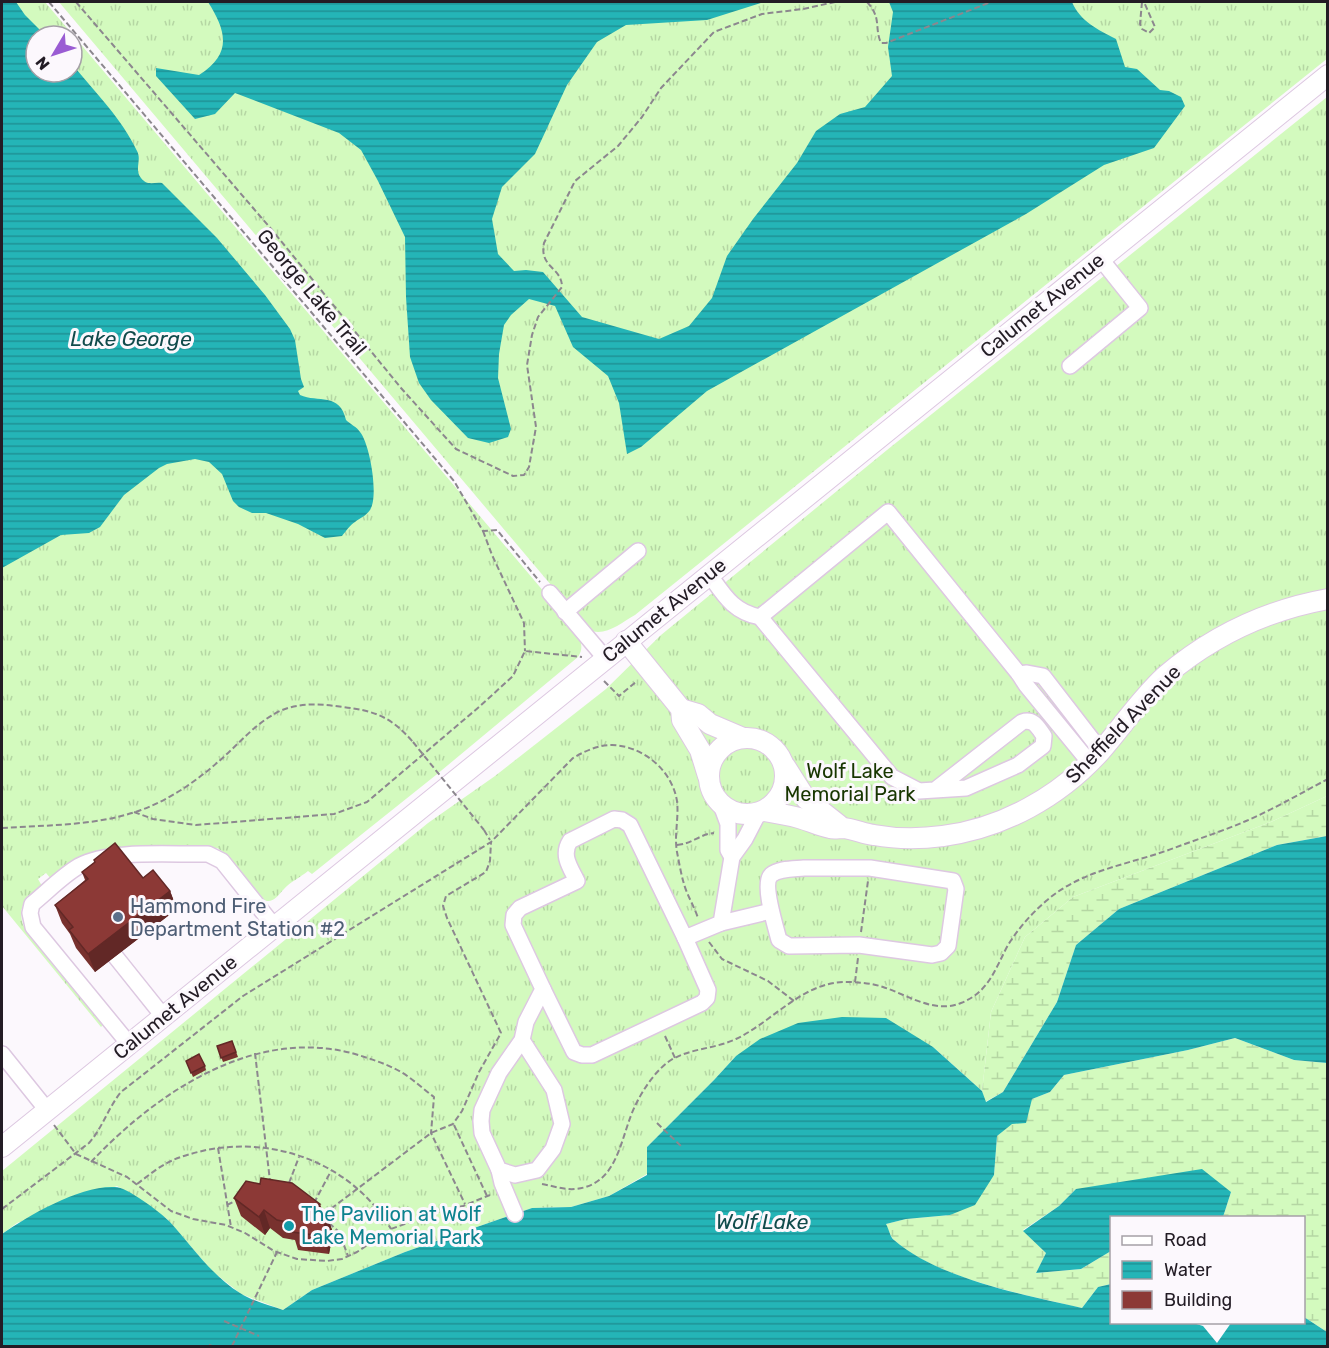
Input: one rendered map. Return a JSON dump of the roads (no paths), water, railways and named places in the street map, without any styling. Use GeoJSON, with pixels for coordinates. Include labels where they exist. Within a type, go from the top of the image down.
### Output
{"type":"FeatureCollection","features":[{"type":"Feature","properties":{"kind":"main road","name":"Calumet Avenue"},"geometry":{"type":"LineString","coordinates":[[2,1147],[1328,75]]}},
{"type":"Feature","properties":{"kind":"main road","name":"Sheffield Avenue"},"geometry":{"type":"LineString","coordinates":[[761,811],[800,818],[831,828],[844,828],[879,836],[942,836],[983,827],[1022,811],[1071,781],[1096,757],[1151,690],[1200,649],[1254,620],[1292,606],[1328,599]]}},
{"type":"Feature","properties":{"kind":"main road"},"geometry":{"type":"LineString","coordinates":[[626,641],[681,709],[682,720],[700,750],[709,786],[721,805],[741,814],[761,811],[773,804],[780,796],[785,774],[783,763],[777,752],[756,739],[743,738],[732,740],[714,754],[708,776]]}},
{"type":"Feature","properties":{"kind":"main road"},"geometry":{"type":"LineString","coordinates":[[681,709],[698,714],[710,724],[743,738]]}},
{"type":"Feature","properties":{"kind":"main road","name":"Sheffield Avenue"},"geometry":{"type":"LineString","coordinates":[[783,763],[806,799],[844,828]]}},
{"type":"Feature","properties":{"kind":"street"},"geometry":{"type":"LineString","coordinates":[[1070,366],[1140,308],[1100,258]]}},
{"type":"Feature","properties":{"kind":"street"},"geometry":{"type":"LineString","coordinates":[[760,617],[888,512],[1019,674],[1026,686],[1096,757]]}},
{"type":"Feature","properties":{"kind":"street"},"geometry":{"type":"LineString","coordinates":[[566,612],[638,551]]}},
{"type":"Feature","properties":{"kind":"street"},"geometry":{"type":"LineString","coordinates":[[709,574],[736,608],[747,615],[760,617],[892,777],[919,791],[935,790],[966,788],[993,777],[1018,765],[1043,746],[1044,736],[1034,722],[1028,720],[1022,722],[935,790]]}},
{"type":"Feature","properties":{"kind":"street"},"geometry":{"type":"LineString","coordinates":[[550,593],[605,658]]}},
{"type":"Feature","properties":{"kind":"street"},"geometry":{"type":"LineString","coordinates":[[721,805],[729,831],[728,850],[732,857]]}},
{"type":"Feature","properties":{"kind":"street"},"geometry":{"type":"LineString","coordinates":[[721,923],[732,857],[761,811]]}},
{"type":"Feature","properties":{"kind":"street"},"geometry":{"type":"LineString","coordinates":[[614,819],[622,820],[630,825],[685,938],[708,990],[707,999],[592,1055],[582,1055],[574,1052],[513,925],[514,915],[520,908],[577,881],[565,856],[570,841],[614,819]]}},
{"type":"Feature","properties":{"kind":"street"},"geometry":{"type":"LineString","coordinates":[[129,1044],[33,927],[30,913],[32,904],[59,889],[77,867],[88,861],[110,856],[208,854],[222,861],[274,926]]}},
{"type":"Feature","properties":{"kind":"street"},"geometry":{"type":"LineString","coordinates":[[804,868],[870,868],[953,881],[956,889],[948,946],[941,953],[932,955],[859,945],[789,946],[779,940],[771,911],[768,881],[771,875],[778,871],[804,868]]}},
{"type":"Feature","properties":{"kind":"street"},"geometry":{"type":"LineString","coordinates":[[685,938],[721,923],[771,911]]}},
{"type":"Feature","properties":{"kind":"street"},"geometry":{"type":"LineString","coordinates":[[115,956],[163,1016]]}},
{"type":"Feature","properties":{"kind":"street"},"geometry":{"type":"LineString","coordinates":[[515,1214],[482,1133],[482,1110],[499,1073],[522,1041],[526,1022],[543,988]]}},
{"type":"Feature","properties":{"kind":"street"},"geometry":{"type":"LineString","coordinates":[[499,1170],[515,1175],[537,1170],[553,1149],[562,1124],[554,1090],[522,1041]]}},
{"type":"Feature","properties":{"kind":"street"},"geometry":{"type":"LineString","coordinates":[[2,1054],[47,1110]]}},
{"type":"Feature","properties":{"kind":"water","name":"Lake George"},"geometry":{"type":"Polygon","coordinates":[[[2,2],[16,2],[34,24],[24,24],[24,84],[84,84],[84,78],[108,106],[131,139],[138,154],[138,171],[141,178],[148,183],[162,183],[217,238],[290,329],[295,340],[304,387],[298,391],[300,395],[328,400],[339,405],[346,420],[360,432],[367,447],[374,494],[370,510],[351,525],[342,536],[325,538],[298,524],[266,513],[252,513],[239,507],[233,501],[222,474],[209,462],[195,459],[167,464],[124,495],[100,527],[89,533],[61,535],[2,568],[2,2]]]}},
{"type":"Feature","properties":{"kind":"water"},"geometry":{"type":"Polygon","coordinates":[[[208,2],[764,2],[707,20],[626,25],[597,42],[567,85],[535,154],[502,187],[492,219],[498,254],[514,271],[543,272],[582,317],[659,339],[689,326],[712,298],[727,256],[797,163],[816,131],[840,114],[865,107],[892,76],[888,47],[893,12],[889,2],[1072,2],[1085,20],[1116,39],[1125,67],[1137,69],[1160,90],[1169,91],[1181,97],[1185,106],[1154,148],[1104,165],[1026,214],[707,391],[641,447],[627,454],[619,403],[608,376],[573,347],[555,306],[529,299],[511,315],[504,325],[499,354],[498,378],[511,429],[508,437],[489,443],[468,438],[431,400],[419,383],[410,357],[405,237],[361,150],[339,133],[235,93],[215,114],[195,119],[156,76],[156,68],[199,75],[217,59],[223,42],[222,33],[208,2]]]}},
{"type":"Feature","properties":{"kind":"water","name":"Wolf Lake"},"geometry":{"type":"Polygon","coordinates":[[[1327,836],[1327,1063],[1294,1060],[1235,1038],[1064,1075],[1050,1092],[1032,1099],[1026,1123],[1012,1124],[997,1136],[994,1175],[975,1205],[950,1215],[906,1219],[886,1224],[893,1239],[913,1254],[958,1275],[1009,1291],[1082,1308],[1098,1287],[1110,1284],[1110,1324],[1196,1324],[1203,1326],[1217,1343],[1230,1324],[1305,1324],[1305,1318],[1327,1332],[1327,1346],[2,1346],[2,1234],[41,1210],[87,1191],[115,1187],[135,1195],[169,1221],[211,1269],[230,1286],[250,1298],[283,1310],[312,1290],[405,1252],[532,1208],[571,1207],[609,1196],[647,1175],[647,1147],[736,1056],[760,1039],[798,1023],[842,1017],[886,1018],[933,1047],[982,1091],[986,1102],[1003,1092],[1057,1002],[1076,945],[1119,909],[1277,845],[1327,836]]]}},
{"type":"Feature","properties":{"kind":"water"},"geometry":{"type":"Polygon","coordinates":[[[1202,1169],[1231,1192],[1223,1216],[1110,1216],[1110,1252],[1081,1269],[1036,1273],[1046,1253],[1023,1231],[1059,1206],[1076,1189],[1202,1169]]]}},
{"type":"Feature","properties":{"kind":"place","name":"Hammond Fire Department Station #2"},"geometry":{"type":"Point","coordinates":[118,917]}},
{"type":"Feature","properties":{"kind":"place","name":"The Pavilion at Wolf Lake Memorial Park"},"geometry":{"type":"Point","coordinates":[289,1226]}},
{"type":"Feature","properties":{"kind":"park label","name":"Wolf Lake Memorial Park"},"geometry":{"type":"Point","coordinates":[850,782]}}]}
